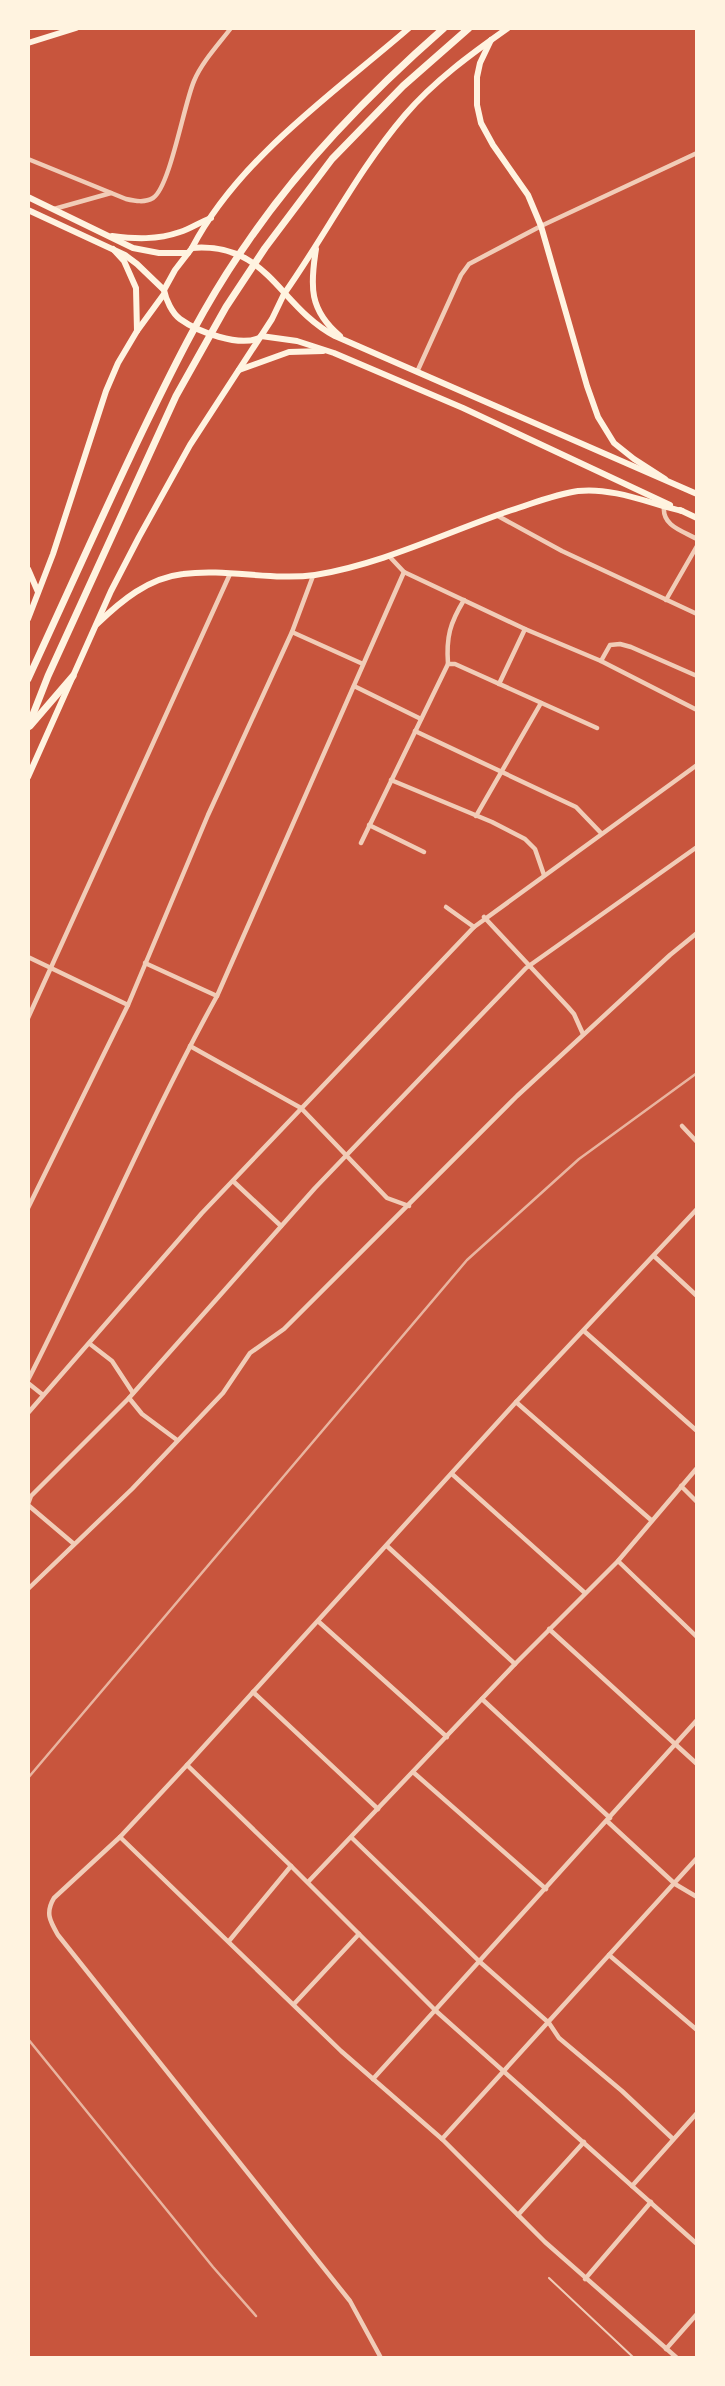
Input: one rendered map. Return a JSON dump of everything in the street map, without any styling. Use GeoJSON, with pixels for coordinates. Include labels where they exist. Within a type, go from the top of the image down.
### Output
{"type":"FeatureCollection","features":[{"type":"Feature","properties":{"kind":"highway"},"geometry":{"type":"LineString","coordinates":[[28,679],[106,506],[186,341],[213,295],[248,241],[320,148],[409,58],[444,28]]}},
{"type":"Feature","properties":{"kind":"highway"},"geometry":{"type":"LineString","coordinates":[[28,728],[48,676],[176,396],[226,307],[265,248],[332,159],[403,86],[469,28]]}},
{"type":"Feature","properties":{"kind":"highway"},"geometry":{"type":"LineString","coordinates":[[28,728],[73,676]]}},
{"type":"Feature","properties":{"kind":"main road"},"geometry":{"type":"LineString","coordinates":[[28,43],[76,28]]}},
{"type":"Feature","properties":{"kind":"main road"},"geometry":{"type":"LineString","coordinates":[[28,619],[118,363],[190,250],[211,218],[246,175],[289,129],[409,28]]}},
{"type":"Feature","properties":{"kind":"main road"},"geometry":{"type":"LineString","coordinates":[[28,777],[111,591],[164,491],[284,295],[405,115],[430,88],[508,28]]}},
{"type":"Feature","properties":{"kind":"main road"},"geometry":{"type":"LineString","coordinates":[[491,40],[480,63],[477,77],[477,105],[481,123],[528,195],[541,226],[598,417],[614,443],[674,485]]}},
{"type":"Feature","properties":{"kind":"main road"},"geometry":{"type":"LineString","coordinates":[[28,197],[107,236],[146,251],[206,247],[226,250],[261,267],[284,295],[321,329],[697,494]]}},
{"type":"Feature","properties":{"kind":"main road"},"geometry":{"type":"LineString","coordinates":[[28,210],[113,249],[137,264],[164,292],[173,312],[183,321],[236,342],[260,337],[297,341],[328,351],[433,395],[697,518]]}},
{"type":"Feature","properties":{"kind":"main road"},"geometry":{"type":"LineString","coordinates":[[107,236],[145,239],[163,237],[179,233],[211,218]]}},
{"type":"Feature","properties":{"kind":"main road"},"geometry":{"type":"LineString","coordinates":[[113,249],[124,261],[136,289],[138,331]]}},
{"type":"Feature","properties":{"kind":"main road"},"geometry":{"type":"LineString","coordinates":[[316,249],[311,282],[315,303],[328,326],[347,341]]}},
{"type":"Feature","properties":{"kind":"main road"},"geometry":{"type":"LineString","coordinates":[[237,371],[289,352],[328,351]]}},
{"type":"Feature","properties":{"kind":"main road"},"geometry":{"type":"LineString","coordinates":[[97,624],[124,599],[159,580],[182,574],[313,575],[388,556],[498,515],[578,491],[599,490],[682,511]]}},
{"type":"Feature","properties":{"kind":"main road"},"geometry":{"type":"LineString","coordinates":[[28,569],[38,592]]}},
{"type":"Feature","properties":{"kind":"street"},"geometry":{"type":"LineString","coordinates":[[28,159],[111,193],[140,201],[150,200],[159,192],[178,140],[194,81],[231,28]]}},
{"type":"Feature","properties":{"kind":"street"},"geometry":{"type":"LineString","coordinates":[[417,372],[461,275],[469,264],[541,226],[697,153]]}},
{"type":"Feature","properties":{"kind":"street"},"geometry":{"type":"LineString","coordinates":[[54,209],[111,193]]}},
{"type":"Feature","properties":{"kind":"street"},"geometry":{"type":"LineString","coordinates":[[664,506],[663,517],[667,523],[697,539]]}},
{"type":"Feature","properties":{"kind":"street"},"geometry":{"type":"LineString","coordinates":[[498,515],[562,551],[697,614]]}},
{"type":"Feature","properties":{"kind":"street"},"geometry":{"type":"LineString","coordinates":[[666,600],[697,545]]}},
{"type":"Feature","properties":{"kind":"street"},"geometry":{"type":"LineString","coordinates":[[388,556],[404,572],[525,629],[601,661],[697,710]]}},
{"type":"Feature","properties":{"kind":"street"},"geometry":{"type":"LineString","coordinates":[[43,1395],[28,1382],[190,1046],[217,996],[404,572]]}},
{"type":"Feature","properties":{"kind":"street"},"geometry":{"type":"LineString","coordinates":[[28,1017],[230,574]]}},
{"type":"Feature","properties":{"kind":"street"},"geometry":{"type":"LineString","coordinates":[[28,1208],[128,1005],[208,815],[292,632],[313,575]]}},
{"type":"Feature","properties":{"kind":"street"},"geometry":{"type":"LineString","coordinates":[[361,843],[449,664],[447,638],[464,600]]}},
{"type":"Feature","properties":{"kind":"street"},"geometry":{"type":"LineString","coordinates":[[499,684],[525,629]]}},
{"type":"Feature","properties":{"kind":"street"},"geometry":{"type":"LineString","coordinates":[[292,632],[363,664]]}},
{"type":"Feature","properties":{"kind":"street"},"geometry":{"type":"LineString","coordinates":[[601,661],[610,645],[620,644],[697,676]]}},
{"type":"Feature","properties":{"kind":"street"},"geometry":{"type":"LineString","coordinates":[[449,664],[455,664],[597,728]]}},
{"type":"Feature","properties":{"kind":"street"},"geometry":{"type":"LineString","coordinates":[[354,685],[421,719]]}},
{"type":"Feature","properties":{"kind":"street"},"geometry":{"type":"LineString","coordinates":[[476,816],[541,702]]}},
{"type":"Feature","properties":{"kind":"street"},"geometry":{"type":"LineString","coordinates":[[415,731],[576,807],[601,834]]}},
{"type":"Feature","properties":{"kind":"street"},"geometry":{"type":"LineString","coordinates":[[28,1413],[163,1256],[484,917],[697,765]]}},
{"type":"Feature","properties":{"kind":"street"},"geometry":{"type":"LineString","coordinates":[[391,780],[525,839],[535,849],[544,875]]}},
{"type":"Feature","properties":{"kind":"street"},"geometry":{"type":"LineString","coordinates":[[369,825],[424,852]]}},
{"type":"Feature","properties":{"kind":"street"},"geometry":{"type":"LineString","coordinates":[[74,1544],[28,1504],[29,1493],[134,1393],[281,1226],[529,966],[697,846]]}},
{"type":"Feature","properties":{"kind":"street"},"geometry":{"type":"LineString","coordinates":[[446,906],[474,927]]}},
{"type":"Feature","properties":{"kind":"street"},"geometry":{"type":"LineString","coordinates":[[484,917],[575,1014],[583,1034]]}},
{"type":"Feature","properties":{"kind":"street"},"geometry":{"type":"LineString","coordinates":[[28,1589],[132,1489],[223,1393],[250,1353],[284,1329],[517,1096],[697,933]]}},
{"type":"Feature","properties":{"kind":"street"},"geometry":{"type":"LineString","coordinates":[[28,957],[128,1005]]}},
{"type":"Feature","properties":{"kind":"street"},"geometry":{"type":"LineString","coordinates":[[145,963],[217,996]]}},
{"type":"Feature","properties":{"kind":"street"},"geometry":{"type":"LineString","coordinates":[[190,1046],[301,1108],[387,1198],[409,1206]]}},
{"type":"Feature","properties":{"kind":"street"},"geometry":{"type":"LineString","coordinates":[[682,1126],[697,1142]]}},
{"type":"Feature","properties":{"kind":"street"},"geometry":{"type":"LineString","coordinates":[[233,1181],[281,1226]]}},
{"type":"Feature","properties":{"kind":"street"},"geometry":{"type":"LineString","coordinates":[[381,2358],[350,2301],[58,1935],[50,1922],[49,1907],[54,1898],[120,1837],[187,1765],[516,1402],[697,1209]]}},
{"type":"Feature","properties":{"kind":"street"},"geometry":{"type":"LineString","coordinates":[[654,1256],[697,1296]]}},
{"type":"Feature","properties":{"kind":"street"},"geometry":{"type":"LineString","coordinates":[[584,1331],[697,1431]]}},
{"type":"Feature","properties":{"kind":"street"},"geometry":{"type":"LineString","coordinates":[[90,1344],[112,1361],[134,1393]]}},
{"type":"Feature","properties":{"kind":"street"},"geometry":{"type":"LineString","coordinates":[[129,1398],[142,1414],[177,1440]]}},
{"type":"Feature","properties":{"kind":"street"},"geometry":{"type":"LineString","coordinates":[[516,1402],[651,1520]]}},
{"type":"Feature","properties":{"kind":"street"},"geometry":{"type":"LineString","coordinates":[[308,1882],[515,1664],[618,1561],[697,1468]]}},
{"type":"Feature","properties":{"kind":"street"},"geometry":{"type":"LineString","coordinates":[[452,1474],[585,1593]]}},
{"type":"Feature","properties":{"kind":"street"},"geometry":{"type":"LineString","coordinates":[[681,1486],[697,1502]]}},
{"type":"Feature","properties":{"kind":"street"},"geometry":{"type":"LineString","coordinates":[[387,1545],[515,1664]]}},
{"type":"Feature","properties":{"kind":"street"},"geometry":{"type":"LineString","coordinates":[[618,1561],[697,1637]]}},
{"type":"Feature","properties":{"kind":"street"},"geometry":{"type":"LineString","coordinates":[[319,1622],[447,1737]]}},
{"type":"Feature","properties":{"kind":"street"},"geometry":{"type":"LineString","coordinates":[[550,1629],[697,1764]]}},
{"type":"Feature","properties":{"kind":"street"},"geometry":{"type":"LineString","coordinates":[[253,1692],[378,1809]]}},
{"type":"Feature","properties":{"kind":"street"},"geometry":{"type":"LineString","coordinates":[[482,1699],[675,1884],[697,1896]]}},
{"type":"Feature","properties":{"kind":"street"},"geometry":{"type":"LineString","coordinates":[[373,2079],[697,1720]]}},
{"type":"Feature","properties":{"kind":"street"},"geometry":{"type":"LineString","coordinates":[[187,1765],[436,2011],[697,2244]]}},
{"type":"Feature","properties":{"kind":"street"},"geometry":{"type":"LineString","coordinates":[[413,1772],[546,1889]]}},
{"type":"Feature","properties":{"kind":"street"},"geometry":{"type":"LineString","coordinates":[[120,1837],[373,2079],[442,2139],[585,2279],[677,2358]]}},
{"type":"Feature","properties":{"kind":"street"},"geometry":{"type":"LineString","coordinates":[[352,1838],[480,1962],[549,2023],[559,2038],[622,2091],[673,2139]]}},
{"type":"Feature","properties":{"kind":"street"},"geometry":{"type":"LineString","coordinates":[[442,2139],[697,1858]]}},
{"type":"Feature","properties":{"kind":"street"},"geometry":{"type":"LineString","coordinates":[[229,1941],[291,1866]]}},
{"type":"Feature","properties":{"kind":"street"},"geometry":{"type":"LineString","coordinates":[[294,2004],[359,1934]]}},
{"type":"Feature","properties":{"kind":"street"},"geometry":{"type":"LineString","coordinates":[[609,1955],[697,2030]]}},
{"type":"Feature","properties":{"kind":"street"},"geometry":{"type":"LineString","coordinates":[[632,2186],[697,2113]]}},
{"type":"Feature","properties":{"kind":"street"},"geometry":{"type":"LineString","coordinates":[[518,2215],[584,2142]]}},
{"type":"Feature","properties":{"kind":"street"},"geometry":{"type":"LineString","coordinates":[[585,2279],[651,2202]]}},
{"type":"Feature","properties":{"kind":"street"},"geometry":{"type":"LineString","coordinates":[[666,2349],[697,2314]]}},
{"type":"Feature","properties":{"kind":"lane"},"geometry":{"type":"LineString","coordinates":[[549,2278],[634,2358]]}},
{"type":"Feature","properties":{"kind":"railway"},"geometry":{"type":"LineString","coordinates":[[28,1778],[467,1260],[579,1159],[697,1073]]}},
{"type":"Feature","properties":{"kind":"railway"},"geometry":{"type":"LineString","coordinates":[[28,2039],[256,2316]]}}]}
